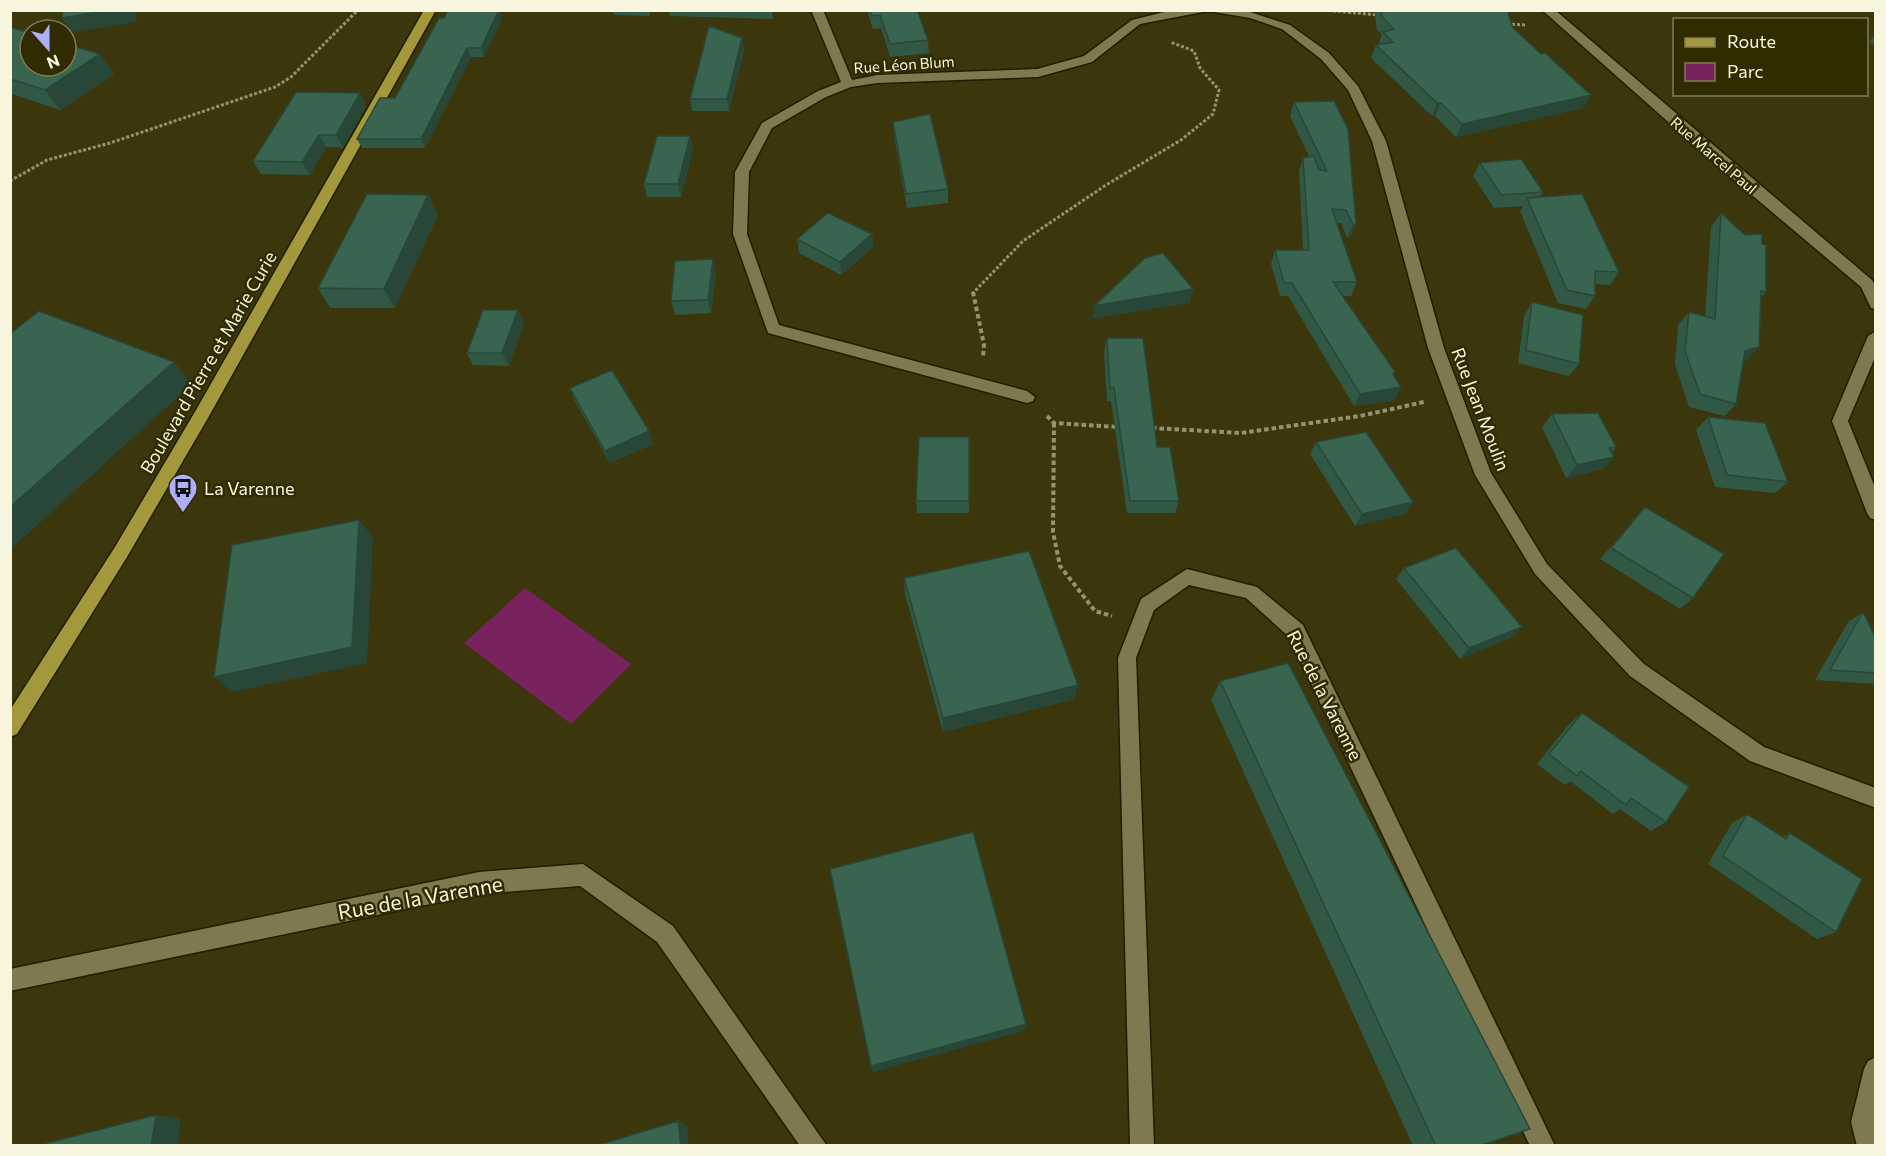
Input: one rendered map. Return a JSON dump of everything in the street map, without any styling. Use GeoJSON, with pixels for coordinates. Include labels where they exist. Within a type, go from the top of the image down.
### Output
{"type":"FeatureCollection","features":[{"type":"Feature","properties":{"kind":"main road","name":"Boulevard Pierre et Marie Curie"},"geometry":{"type":"LineString","coordinates":[[10,728],[109,572],[202,414],[430,10]]}},
{"type":"Feature","properties":{"kind":"street"},"geometry":{"type":"LineString","coordinates":[[817,10],[848,84]]}},
{"type":"Feature","properties":{"kind":"street"},"geometry":{"type":"LineString","coordinates":[[1150,13],[1203,10]]}},
{"type":"Feature","properties":{"kind":"street","name":"Rue Jean Moulin"},"geometry":{"type":"LineString","coordinates":[[1214,10],[1252,15],[1286,27],[1325,56],[1354,89],[1379,141],[1436,348],[1483,475],[1541,569],[1637,670],[1757,754],[1875,798]]}},
{"type":"Feature","properties":{"kind":"street","name":"Rue Marcel Paul"},"geometry":{"type":"LineString","coordinates":[[1546,10],[1867,284],[1875,304]]}},
{"type":"Feature","properties":{"kind":"street","name":"Rue Léon Blum"},"geometry":{"type":"LineString","coordinates":[[1027,397],[773,329],[740,234],[742,172],[767,126],[822,94],[848,84],[877,79],[1038,73],[1088,59],[1108,46],[1118,34],[1150,13]]}},
{"type":"Feature","properties":{"kind":"street"},"geometry":{"type":"LineString","coordinates":[[1875,336],[1840,422],[1875,513]]}},
{"type":"Feature","properties":{"kind":"street","name":"Rue de la Varenne"},"geometry":{"type":"LineString","coordinates":[[1142,1146],[1127,658],[1147,604],[1187,577],[1251,592],[1296,631],[1543,1146]]}},
{"type":"Feature","properties":{"kind":"street","name":"Rue de la Varenne"},"geometry":{"type":"LineString","coordinates":[[10,980],[479,883],[584,875],[666,934],[815,1146]]}},
{"type":"Feature","properties":{"kind":"street"},"geometry":{"type":"LineString","coordinates":[[1869,1146],[1863,1122],[1875,1069]]}},
{"type":"Feature","properties":{"kind":"path"},"geometry":{"type":"LineString","coordinates":[[10,181],[47,160],[110,143],[275,87],[291,77],[358,10]]}},
{"type":"Feature","properties":{"kind":"path"},"geometry":{"type":"LineString","coordinates":[[1323,10],[1382,15]]}},
{"type":"Feature","properties":{"kind":"path"},"geometry":{"type":"LineString","coordinates":[[1500,24],[1566,28]]}},
{"type":"Feature","properties":{"kind":"path"},"geometry":{"type":"LineString","coordinates":[[980,384],[984,345],[972,293],[1023,241],[1106,185],[1181,140],[1213,114],[1219,90],[1200,68],[1194,51],[1129,27]]}},
{"type":"Feature","properties":{"kind":"path"},"geometry":{"type":"LineString","coordinates":[[1148,428],[1241,433],[1360,416],[1454,396]]}},
{"type":"Feature","properties":{"kind":"path"},"geometry":{"type":"LineString","coordinates":[[1027,397],[1054,423],[1124,427]]}},
{"type":"Feature","properties":{"kind":"path"},"geometry":{"type":"LineString","coordinates":[[1054,423],[1053,532],[1060,566],[1095,610],[1138,627]]}},
{"type":"Feature","properties":{"kind":"green space"},"geometry":{"type":"Polygon","coordinates":[[[525,588],[631,664],[571,724],[464,643],[525,588]]]}},
{"type":"Feature","properties":{"kind":"building"},"geometry":{"type":"Polygon","coordinates":[[[63,10],[110,10],[62,18],[63,10]]]}},
{"type":"Feature","properties":{"kind":"building"},"geometry":{"type":"Polygon","coordinates":[[[448,10],[499,10],[481,48],[467,48],[421,139],[357,139],[380,98],[395,98],[439,18],[444,18],[448,10]]]}},
{"type":"Feature","properties":{"kind":"building"},"geometry":{"type":"Polygon","coordinates":[[[870,10],[917,10],[928,40],[890,44],[880,15],[872,16],[870,10]]]}},
{"type":"Feature","properties":{"kind":"building"},"geometry":{"type":"Polygon","coordinates":[[[1381,10],[1507,10],[1513,28],[1541,54],[1545,53],[1591,95],[1462,124],[1376,45],[1393,42],[1383,32],[1394,29],[1382,17],[1381,10]]]}},
{"type":"Feature","properties":{"kind":"building"},"geometry":{"type":"Polygon","coordinates":[[[709,26],[742,38],[727,99],[690,99],[709,26]]]}},
{"type":"Feature","properties":{"kind":"building"},"geometry":{"type":"Polygon","coordinates":[[[10,27],[18,29],[18,78],[63,78],[45,90],[10,79],[10,27]]]}},
{"type":"Feature","properties":{"kind":"building"},"geometry":{"type":"Polygon","coordinates":[[[78,48],[100,54],[78,68],[78,48]]]}},
{"type":"Feature","properties":{"kind":"building"},"geometry":{"type":"Polygon","coordinates":[[[296,92],[360,93],[336,135],[319,135],[302,162],[253,161],[296,92]]]}},
{"type":"Feature","properties":{"kind":"building"},"geometry":{"type":"Polygon","coordinates":[[[1334,101],[1348,129],[1356,224],[1353,225],[1346,210],[1332,209],[1357,282],[1333,282],[1395,372],[1393,374],[1401,387],[1360,394],[1292,283],[1284,283],[1275,250],[1309,250],[1303,158],[1314,156],[1319,170],[1327,171],[1294,102],[1334,101]]]}},
{"type":"Feature","properties":{"kind":"building"},"geometry":{"type":"Polygon","coordinates":[[[930,114],[948,189],[906,194],[893,122],[930,114]]]}},
{"type":"Feature","properties":{"kind":"building"},"geometry":{"type":"Polygon","coordinates":[[[657,136],[690,136],[678,184],[644,184],[657,136]]]}},
{"type":"Feature","properties":{"kind":"building"},"geometry":{"type":"Polygon","coordinates":[[[1521,159],[1543,192],[1501,195],[1480,163],[1521,159]]]}},
{"type":"Feature","properties":{"kind":"building"},"geometry":{"type":"Polygon","coordinates":[[[367,194],[428,195],[384,289],[318,288],[367,194]]]}},
{"type":"Feature","properties":{"kind":"building"},"geometry":{"type":"Polygon","coordinates":[[[1582,194],[1619,272],[1595,271],[1595,296],[1567,290],[1527,198],[1582,194]]]}},
{"type":"Feature","properties":{"kind":"building"},"geometry":{"type":"Polygon","coordinates":[[[828,213],[872,234],[840,262],[797,239],[828,213]]]}},
{"type":"Feature","properties":{"kind":"building"},"geometry":{"type":"Polygon","coordinates":[[[1721,213],[1745,235],[1762,234],[1762,244],[1766,245],[1766,292],[1761,291],[1759,347],[1745,351],[1736,404],[1700,394],[1685,351],[1689,312],[1715,319],[1721,213]]]}},
{"type":"Feature","properties":{"kind":"building"},"geometry":{"type":"Polygon","coordinates":[[[1163,253],[1193,289],[1094,306],[1145,258],[1163,253]]]}},
{"type":"Feature","properties":{"kind":"building"},"geometry":{"type":"Polygon","coordinates":[[[713,259],[708,300],[671,301],[675,261],[713,259]]]}},
{"type":"Feature","properties":{"kind":"building"},"geometry":{"type":"Polygon","coordinates":[[[1532,302],[1583,315],[1579,364],[1526,350],[1532,302]]]}},
{"type":"Feature","properties":{"kind":"building"},"geometry":{"type":"Polygon","coordinates":[[[483,310],[518,310],[502,353],[467,353],[483,310]]]}},
{"type":"Feature","properties":{"kind":"building"},"geometry":{"type":"Polygon","coordinates":[[[39,311],[174,362],[10,507],[10,334],[39,311]]]}},
{"type":"Feature","properties":{"kind":"building"},"geometry":{"type":"Polygon","coordinates":[[[1107,338],[1143,338],[1157,447],[1170,447],[1179,501],[1130,501],[1114,388],[1110,388],[1107,338]]]}},
{"type":"Feature","properties":{"kind":"building"},"geometry":{"type":"Polygon","coordinates":[[[612,370],[649,431],[605,451],[570,388],[612,370]]]}},
{"type":"Feature","properties":{"kind":"building"},"geometry":{"type":"Polygon","coordinates":[[[1598,413],[1616,447],[1609,448],[1614,457],[1577,465],[1552,414],[1598,413]]]}},
{"type":"Feature","properties":{"kind":"building"},"geometry":{"type":"Polygon","coordinates":[[[1708,417],[1765,423],[1788,482],[1727,475],[1708,417]]]}},
{"type":"Feature","properties":{"kind":"building"},"geometry":{"type":"Polygon","coordinates":[[[1366,432],[1413,502],[1362,514],[1316,442],[1366,432]]]}},
{"type":"Feature","properties":{"kind":"building"},"geometry":{"type":"Polygon","coordinates":[[[919,437],[969,437],[969,501],[916,501],[919,437]]]}},
{"type":"Feature","properties":{"kind":"building"},"geometry":{"type":"Polygon","coordinates":[[[1645,507],[1724,554],[1693,598],[1611,548],[1645,507]]]}},
{"type":"Feature","properties":{"kind":"building"},"geometry":{"type":"Polygon","coordinates":[[[359,520],[352,647],[214,677],[232,545],[359,520]]]}},
{"type":"Feature","properties":{"kind":"building"},"geometry":{"type":"Polygon","coordinates":[[[1456,548],[1522,627],[1469,648],[1404,568],[1456,548]]]}},
{"type":"Feature","properties":{"kind":"building"},"geometry":{"type":"Polygon","coordinates":[[[1029,551],[1078,685],[943,718],[904,578],[1029,551]]]}},
{"type":"Feature","properties":{"kind":"building"},"geometry":{"type":"Polygon","coordinates":[[[1863,612],[1875,637],[1875,673],[1830,670],[1863,612]]]}},
{"type":"Feature","properties":{"kind":"building"},"geometry":{"type":"Polygon","coordinates":[[[1288,663],[1530,1129],[1479,1146],[1436,1146],[1220,681],[1288,663]]]}},
{"type":"Feature","properties":{"kind":"building"},"geometry":{"type":"Polygon","coordinates":[[[1582,713],[1689,787],[1666,822],[1631,798],[1626,805],[1581,771],[1577,776],[1549,754],[1582,713]]]}},
{"type":"Feature","properties":{"kind":"building"},"geometry":{"type":"Polygon","coordinates":[[[1747,814],[1786,839],[1790,833],[1862,879],[1836,932],[1723,856],[1747,814]]]}},
{"type":"Feature","properties":{"kind":"building"},"geometry":{"type":"Polygon","coordinates":[[[973,832],[1026,1024],[871,1066],[830,869],[973,832]]]}},
{"type":"Feature","properties":{"kind":"building"},"geometry":{"type":"Polygon","coordinates":[[[156,1115],[151,1146],[36,1146],[156,1115]]]}},
{"type":"Feature","properties":{"kind":"building"},"geometry":{"type":"Polygon","coordinates":[[[678,1121],[681,1146],[595,1146],[678,1121]]]}},
{"type":"Feature","properties":{"kind":"place","name":"La Varenne"},"geometry":{"type":"Point","coordinates":[183,514]}}]}
